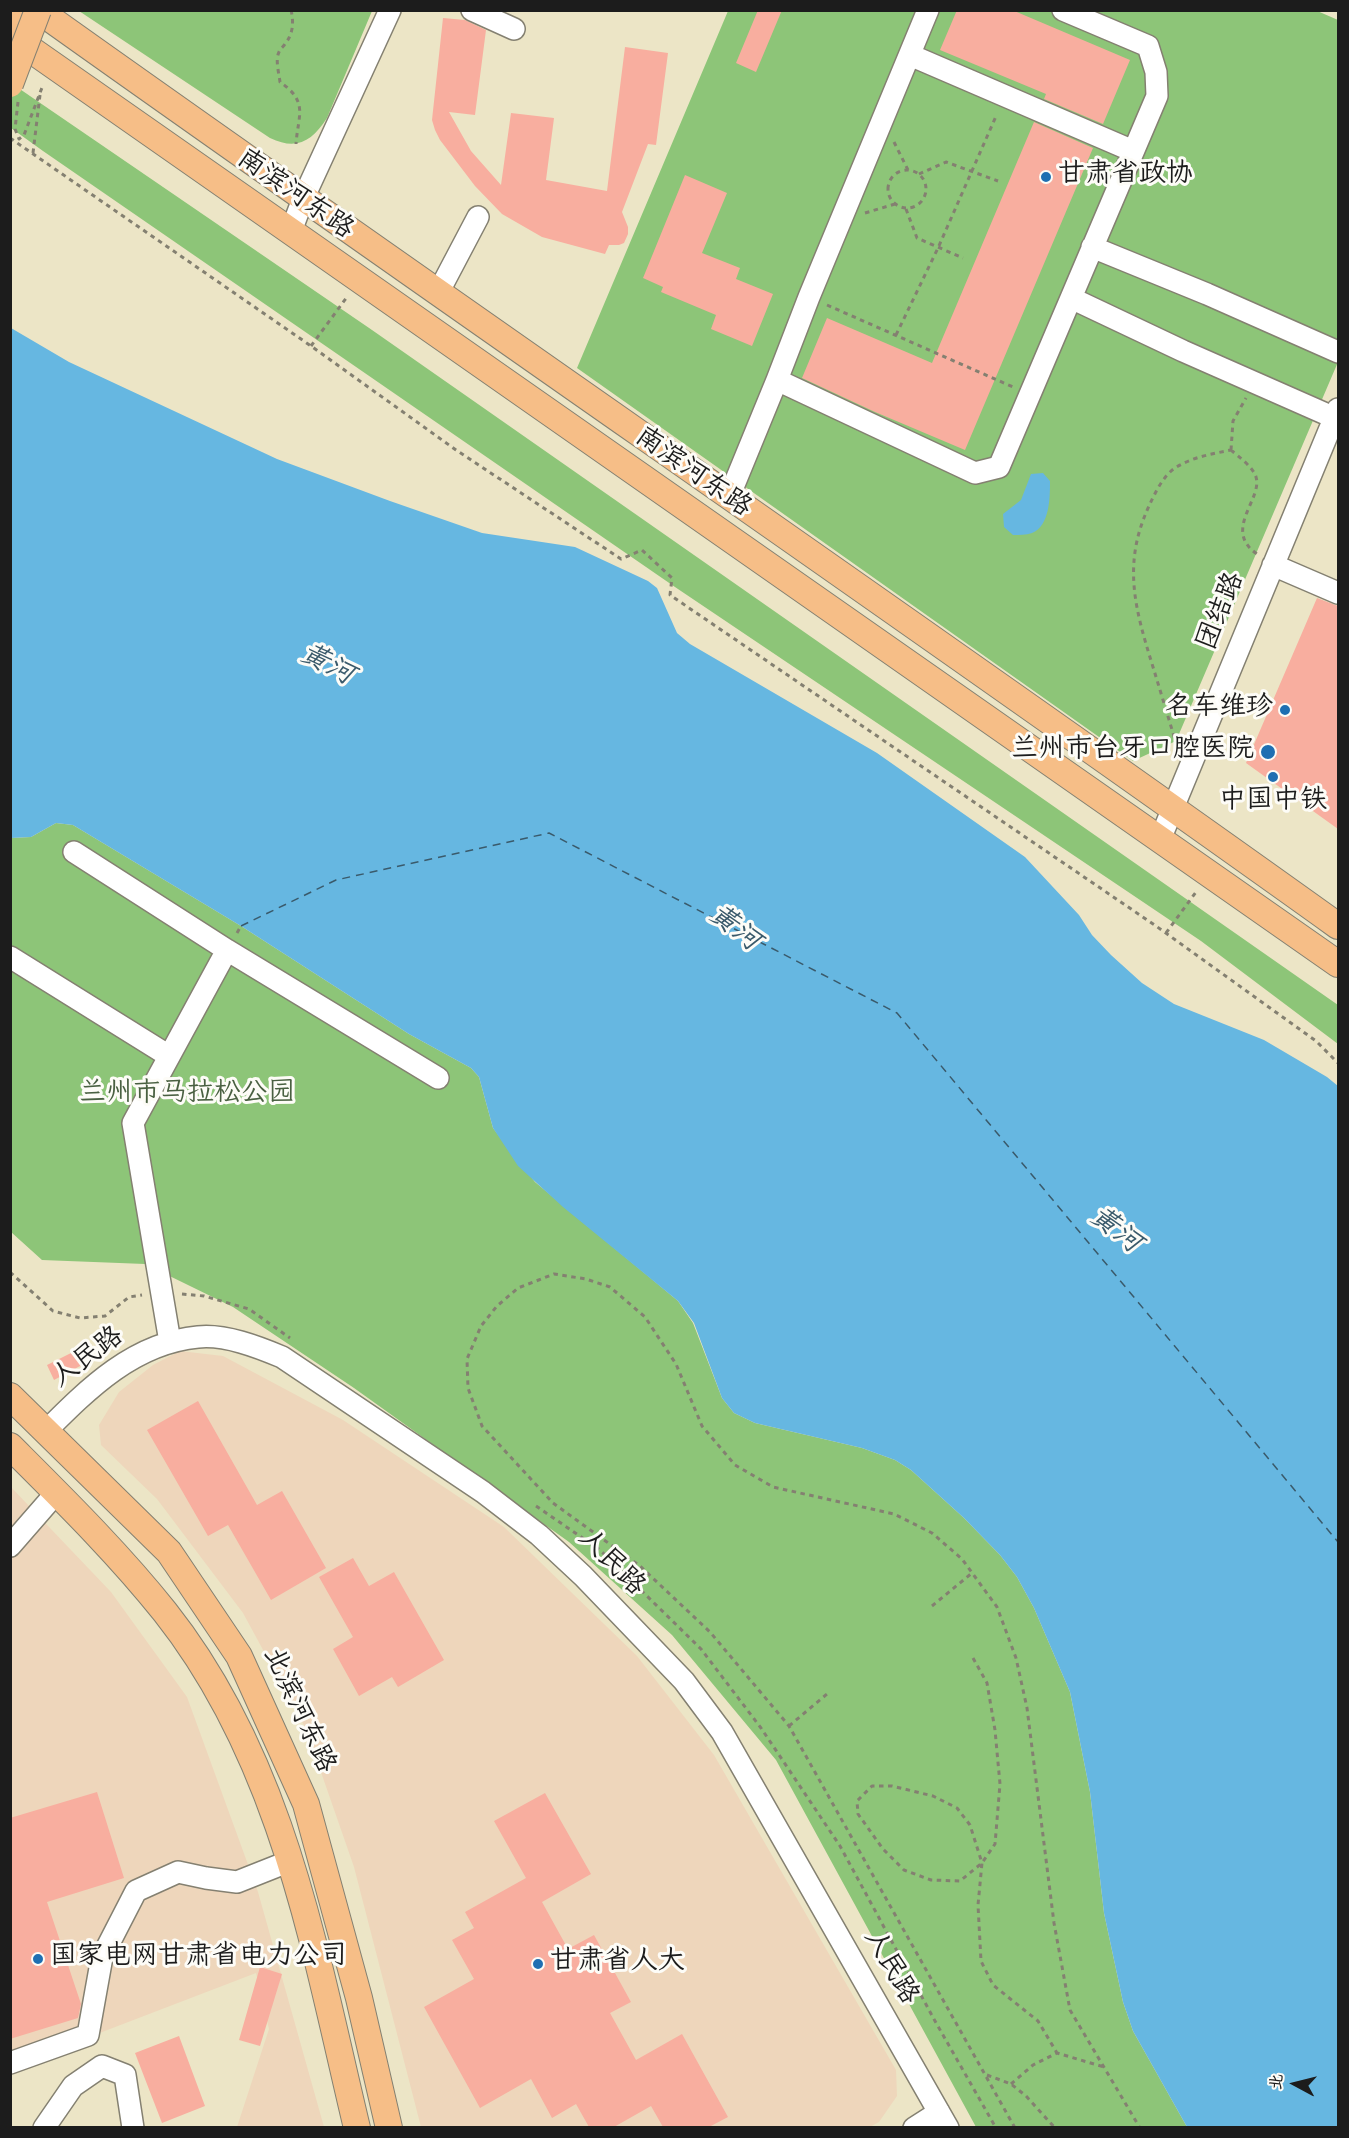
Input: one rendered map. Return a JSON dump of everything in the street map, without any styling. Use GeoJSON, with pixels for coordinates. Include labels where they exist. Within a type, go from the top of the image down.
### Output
{"type":"FeatureCollection","features":[{"type":"Feature","properties":{"kind":"main road"},"geometry":{"type":"LineString","coordinates":[[14,93],[38,10]]}},
{"type":"Feature","properties":{"kind":"main road","name":"南滨河东路"},"geometry":{"type":"LineString","coordinates":[[38,10],[303,199],[1173,807],[1338,926]]}},
{"type":"Feature","properties":{"kind":"main road","name":"南滨河东路"},"geometry":{"type":"LineString","coordinates":[[10,35],[1161,837],[1338,964]]}},
{"type":"Feature","properties":{"kind":"main road","name":"北滨河东路"},"geometry":{"type":"LineString","coordinates":[[10,1396],[169,1552],[239,1656],[306,1804],[359,1998],[389,2127]]}},
{"type":"Feature","properties":{"kind":"main road"},"geometry":{"type":"LineString","coordinates":[[10,1446],[102,1539],[166,1613],[216,1687],[249,1750],[268,1795],[306,1913],[357,2127]]}},
{"type":"Feature","properties":{"kind":"street"},"geometry":{"type":"LineString","coordinates":[[291,231],[303,199],[390,10]]}},
{"type":"Feature","properties":{"kind":"street"},"geometry":{"type":"LineString","coordinates":[[472,10],[514,29]]}},
{"type":"Feature","properties":{"kind":"street"},"geometry":{"type":"LineString","coordinates":[[729,497],[928,10]]}},
{"type":"Feature","properties":{"kind":"street"},"geometry":{"type":"LineString","coordinates":[[777,380],[975,473],[999,467],[1157,96],[1156,72],[1148,46],[1063,10]]}},
{"type":"Feature","properties":{"kind":"street"},"geometry":{"type":"LineString","coordinates":[[910,55],[1133,151]]}},
{"type":"Feature","properties":{"kind":"street"},"geometry":{"type":"LineString","coordinates":[[438,293],[478,216]]}},
{"type":"Feature","properties":{"kind":"street"},"geometry":{"type":"LineString","coordinates":[[1092,248],[1207,294],[1338,352]]}},
{"type":"Feature","properties":{"kind":"street"},"geometry":{"type":"LineString","coordinates":[[1071,298],[1255,382],[1337,413]]}},
{"type":"Feature","properties":{"kind":"street","name":"团结路"},"geometry":{"type":"LineString","coordinates":[[1161,837],[1337,413]]}},
{"type":"Feature","properties":{"kind":"street"},"geometry":{"type":"LineString","coordinates":[[1273,565],[1338,593]]}},
{"type":"Feature","properties":{"kind":"street"},"geometry":{"type":"LineString","coordinates":[[74,852],[227,950],[438,1078]]}},
{"type":"Feature","properties":{"kind":"street"},"geometry":{"type":"LineString","coordinates":[[170,1342],[133,1123],[227,950]]}},
{"type":"Feature","properties":{"kind":"street"},"geometry":{"type":"LineString","coordinates":[[10,957],[169,1056]]}},
{"type":"Feature","properties":{"kind":"street","name":"人民路"},"geometry":{"type":"LineString","coordinates":[[46,1431],[89,1389],[118,1366],[144,1352],[170,1342],[200,1336],[229,1340],[256,1346],[282,1357],[483,1492],[539,1535],[583,1576],[684,1681],[722,1732],[944,2120]]}},
{"type":"Feature","properties":{"kind":"street"},"geometry":{"type":"LineString","coordinates":[[10,1546],[57,1492]]}},
{"type":"Feature","properties":{"kind":"street"},"geometry":{"type":"LineString","coordinates":[[10,2063],[88,2035],[102,1957],[136,1891],[178,1872],[237,1882],[290,1861]]}},
{"type":"Feature","properties":{"kind":"street"},"geometry":{"type":"LineString","coordinates":[[44,2127],[73,2086],[102,2066],[125,2075],[133,2127]]}},
{"type":"Feature","properties":{"kind":"street"},"geometry":{"type":"LineString","coordinates":[[914,2127],[944,2120]]}},
{"type":"Feature","properties":{"kind":"path"},"geometry":{"type":"LineString","coordinates":[[291,10],[292,32],[288,41],[278,52],[278,68],[280,82],[289,88],[301,110],[296,144]]}},
{"type":"Feature","properties":{"kind":"path"},"geometry":{"type":"LineString","coordinates":[[14,93],[15,129],[19,139],[24,135],[40,90],[33,153]]}},
{"type":"Feature","properties":{"kind":"path"},"geometry":{"type":"LineString","coordinates":[[896,335],[938,248],[1004,96]]}},
{"type":"Feature","properties":{"kind":"path"},"geometry":{"type":"LineString","coordinates":[[10,138],[311,346],[456,450],[621,559],[642,550],[672,578],[670,595],[1156,926],[1316,1041],[1338,1064]]}},
{"type":"Feature","properties":{"kind":"path"},"geometry":{"type":"LineString","coordinates":[[892,138],[908,170]]}},
{"type":"Feature","properties":{"kind":"path"},"geometry":{"type":"LineString","coordinates":[[919,174],[946,162],[998,181]]}},
{"type":"Feature","properties":{"kind":"path"},"geometry":{"type":"LineString","coordinates":[[908,170],[919,174],[926,184],[925,196],[918,206],[906,209],[895,204],[888,193],[891,179],[901,171],[908,170]]}},
{"type":"Feature","properties":{"kind":"path"},"geometry":{"type":"LineString","coordinates":[[858,215],[895,204]]}},
{"type":"Feature","properties":{"kind":"path"},"geometry":{"type":"LineString","coordinates":[[906,209],[916,238],[963,258]]}},
{"type":"Feature","properties":{"kind":"path"},"geometry":{"type":"LineString","coordinates":[[311,346],[360,279]]}},
{"type":"Feature","properties":{"kind":"path"},"geometry":{"type":"LineString","coordinates":[[809,297],[1030,394]]}},
{"type":"Feature","properties":{"kind":"path"},"geometry":{"type":"LineString","coordinates":[[1255,382],[1233,421],[1232,450],[1256,476],[1257,485],[1243,533],[1248,548],[1273,565]]}},
{"type":"Feature","properties":{"kind":"path"},"geometry":{"type":"LineString","coordinates":[[1186,775],[1138,616],[1133,587],[1137,541],[1145,513],[1155,492],[1172,470],[1193,458],[1232,450]]}},
{"type":"Feature","properties":{"kind":"path"},"geometry":{"type":"LineString","coordinates":[[10,1272],[53,1311],[80,1318],[105,1316],[129,1298],[162,1292],[204,1296],[249,1310],[298,1343]]}},
{"type":"Feature","properties":{"kind":"path"},"geometry":{"type":"LineString","coordinates":[[1015,2127],[789,1725],[710,1632],[640,1566],[553,1503],[482,1426],[468,1388],[467,1359],[481,1326],[497,1306],[518,1288],[554,1274],[586,1279],[610,1287],[645,1317],[676,1364],[702,1426],[735,1465],[773,1487],[894,1514],[932,1533],[962,1559],[997,1607],[1016,1658],[1027,1708],[1054,1923],[1070,2010],[1140,2127]]}},
{"type":"Feature","properties":{"kind":"path"},"geometry":{"type":"LineString","coordinates":[[532,1503],[609,1558],[700,1649],[761,1728],[840,1846],[935,2021],[996,2127]]}},
{"type":"Feature","properties":{"kind":"path"},"geometry":{"type":"LineString","coordinates":[[932,1606],[972,1573]]}},
{"type":"Feature","properties":{"kind":"path"},"geometry":{"type":"LineString","coordinates":[[973,1658],[987,1683],[995,1730],[1000,1784],[995,1844],[982,1863],[960,1881],[931,1880],[904,1870],[883,1849],[858,1814],[857,1801],[872,1786],[892,1786],[933,1796],[957,1808],[970,1825],[982,1863],[978,1905],[981,1961],[993,1985],[1038,2021],[1058,2053],[1105,2067]]}},
{"type":"Feature","properties":{"kind":"path"},"geometry":{"type":"LineString","coordinates":[[789,1725],[826,1694]]}},
{"type":"Feature","properties":{"kind":"path"},"geometry":{"type":"LineString","coordinates":[[1011,2084],[1033,2065],[1058,2053]]}},
{"type":"Feature","properties":{"kind":"path"},"geometry":{"type":"LineString","coordinates":[[985,2074],[1011,2084],[1026,2096],[1055,2127]]}},
{"type":"Feature","properties":{"kind":"shaded area"},"geometry":{"type":"Polygon","coordinates":[[[180,1351],[223,1356],[343,1420],[504,1527],[637,1656],[714,1755],[896,2070],[897,2096],[879,2122],[868,2128],[421,2127],[354,1867],[306,1729],[243,1613],[157,1499],[101,1445],[99,1425],[119,1392],[153,1365],[180,1351]]]}},
{"type":"Feature","properties":{"kind":"shaded area"},"geometry":{"type":"Polygon","coordinates":[[[10,1486],[111,1592],[187,1697],[258,1892],[324,2127],[237,2127],[269,2029],[256,1973],[11,2067],[10,1486]]]}},
{"type":"Feature","properties":{"kind":"green space"},"geometry":{"type":"Polygon","coordinates":[[[372,10],[327,118],[316,133],[303,142],[288,144],[270,138],[79,11],[372,10]]]}},
{"type":"Feature","properties":{"kind":"green space"},"geometry":{"type":"Polygon","coordinates":[[[1315,10],[1338,20],[1338,362],[1176,741],[1133,761],[577,368],[728,11],[1315,10]]]}},
{"type":"Feature","properties":{"kind":"green space"},"geometry":{"type":"Polygon","coordinates":[[[11,83],[372,330],[1338,1005],[1338,1044],[1201,941],[675,587],[11,128],[11,83]]]}},
{"type":"Feature","properties":{"kind":"green space","name":"兰州市马拉松公园"},"geometry":{"type":"Polygon","coordinates":[[[56,823],[73,825],[241,926],[409,1034],[471,1068],[479,1077],[493,1128],[535,1182],[678,1301],[693,1323],[722,1398],[734,1413],[755,1423],[862,1448],[895,1460],[911,1470],[964,1518],[1000,1555],[1017,1577],[1034,1608],[1070,1692],[1090,1792],[1104,1913],[1123,2002],[1133,2031],[1187,2127],[976,2127],[776,1760],[672,1635],[569,1542],[354,1388],[233,1307],[145,1264],[42,1260],[11,1232],[11,838],[31,837],[56,823]]]}},
{"type":"Feature","properties":{"kind":"water","name":"黄河"},"geometry":{"type":"Polygon","coordinates":[[[11,328],[69,362],[277,459],[482,533],[575,547],[648,581],[657,588],[677,633],[690,644],[877,753],[1025,857],[1079,915],[1092,935],[1142,983],[1174,1004],[1264,1040],[1327,1077],[1338,1086],[1338,2127],[1187,2127],[1133,2031],[1123,2002],[1104,1913],[1090,1792],[1070,1692],[1034,1608],[1017,1577],[1000,1555],[964,1518],[911,1470],[895,1460],[862,1448],[755,1423],[734,1413],[722,1398],[694,1323],[678,1301],[563,1207],[518,1166],[493,1128],[479,1077],[471,1068],[409,1034],[241,926],[73,825],[56,823],[31,837],[11,838],[11,328]]]}},
{"type":"Feature","properties":{"kind":"water"},"geometry":{"type":"Polygon","coordinates":[[[1043,473],[1050,481],[1046,518],[1032,533],[1013,535],[1004,527],[1003,514],[1021,500],[1031,474],[1043,473]]]}},
{"type":"Feature","properties":{"kind":"building"},"geometry":{"type":"Polygon","coordinates":[[[758,10],[782,10],[756,72],[736,63],[758,10]]]}},
{"type":"Feature","properties":{"kind":"building"},"geometry":{"type":"Polygon","coordinates":[[[957,10],[1012,10],[1130,60],[1103,124],[1044,99],[1046,94],[940,50],[957,10]]]}},
{"type":"Feature","properties":{"kind":"building"},"geometry":{"type":"Polygon","coordinates":[[[443,18],[465,20],[486,30],[475,115],[449,112],[471,151],[501,185],[511,113],[554,118],[546,180],[607,191],[625,47],[668,53],[656,145],[648,144],[622,212],[628,227],[624,243],[609,245],[605,254],[542,237],[502,214],[475,186],[440,140],[432,120],[443,18]]]}},
{"type":"Feature","properties":{"kind":"building","name":"甘肃省政协"},"geometry":{"type":"Polygon","coordinates":[[[1034,122],[1093,148],[965,450],[802,378],[827,318],[932,363],[1034,122]]]}},
{"type":"Feature","properties":{"kind":"building"},"geometry":{"type":"Polygon","coordinates":[[[685,175],[727,193],[702,253],[740,268],[736,279],[773,294],[752,346],[711,329],[716,315],[661,292],[663,287],[643,278],[685,175]]]}},
{"type":"Feature","properties":{"kind":"building"},"geometry":{"type":"Polygon","coordinates":[[[1317,598],[1338,606],[1338,829],[1246,763],[1317,598]]]}},
{"type":"Feature","properties":{"kind":"building"},"geometry":{"type":"Polygon","coordinates":[[[75,1351],[82,1365],[54,1380],[47,1365],[75,1351]]]}},
{"type":"Feature","properties":{"kind":"building"},"geometry":{"type":"Polygon","coordinates":[[[198,1401],[257,1505],[282,1491],[326,1568],[271,1600],[228,1525],[208,1536],[147,1430],[198,1401]]]}},
{"type":"Feature","properties":{"kind":"building"},"geometry":{"type":"Polygon","coordinates":[[[353,1558],[369,1586],[394,1572],[444,1660],[398,1687],[392,1677],[359,1696],[333,1649],[353,1637],[319,1577],[353,1558]]]}},
{"type":"Feature","properties":{"kind":"building","name":"国家电网甘肃省电力公司"},"geometry":{"type":"Polygon","coordinates":[[[97,1792],[124,1878],[47,1902],[81,2004],[78,2018],[10,2039],[10,1818],[97,1792]]]}},
{"type":"Feature","properties":{"kind":"building","name":"甘肃省人大"},"geometry":{"type":"Polygon","coordinates":[[[545,1793],[591,1874],[542,1902],[568,1949],[594,1935],[631,2002],[610,2013],[636,2060],[682,2034],[728,2117],[709,2127],[663,2127],[651,2106],[614,2127],[589,2127],[576,2104],[552,2118],[531,2079],[480,2108],[424,2007],[474,1979],[452,1940],[474,1928],[465,1912],[526,1878],[494,1821],[545,1793]]]}},
{"type":"Feature","properties":{"kind":"building"},"geometry":{"type":"Polygon","coordinates":[[[260,1967],[282,1974],[260,2046],[239,2040],[260,1967]]]}},
{"type":"Feature","properties":{"kind":"building"},"geometry":{"type":"Polygon","coordinates":[[[179,2036],[205,2106],[162,2123],[135,2053],[179,2036]]]}},
{"type":"Feature","properties":{"kind":"ferry route"},"geometry":{"type":"LineString","coordinates":[[241,926],[336,880],[549,833],[897,1013],[1338,1542]]}},
{"type":"Feature","properties":{"kind":"place","name":"甘肃省政协"},"geometry":{"type":"Point","coordinates":[1046,177]}},
{"type":"Feature","properties":{"kind":"place","name":"名车维珍"},"geometry":{"type":"Point","coordinates":[1285,710]}},
{"type":"Feature","properties":{"kind":"place","name":"兰州市台牙口腔医院"},"geometry":{"type":"Point","coordinates":[1268,752]}},
{"type":"Feature","properties":{"kind":"place","name":"中国中铁"},"geometry":{"type":"Point","coordinates":[1273,777]}},
{"type":"Feature","properties":{"kind":"place","name":"国家电网甘肃省电力公司"},"geometry":{"type":"Point","coordinates":[38,1959]}},
{"type":"Feature","properties":{"kind":"place","name":"甘肃省人大"},"geometry":{"type":"Point","coordinates":[538,1964]}}]}
